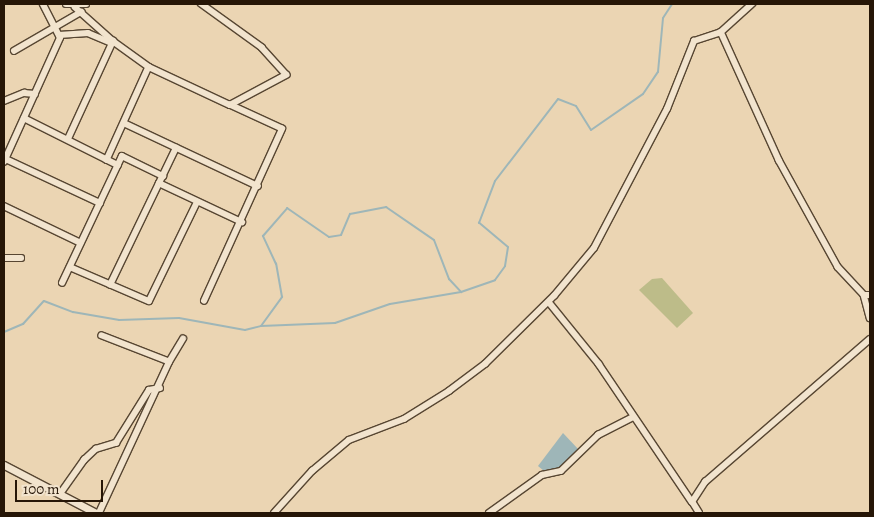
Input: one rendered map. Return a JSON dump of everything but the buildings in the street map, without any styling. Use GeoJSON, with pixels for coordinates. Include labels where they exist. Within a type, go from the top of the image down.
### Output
{"type":"FeatureCollection","features":[{"type":"Feature","properties":{"kind":"street"},"geometry":{"type":"LineString","coordinates":[[43,4],[59,35]]}},
{"type":"Feature","properties":{"kind":"street"},"geometry":{"type":"LineString","coordinates":[[66,4],[75,6],[86,4]]}},
{"type":"Feature","properties":{"kind":"street"},"geometry":{"type":"LineString","coordinates":[[202,4],[262,48],[286,75],[230,106]]}},
{"type":"Feature","properties":{"kind":"street"},"geometry":{"type":"LineString","coordinates":[[274,513],[312,471],[349,440],[404,419],[449,391],[486,364],[548,302],[594,248],[667,109],[694,41],[721,32],[752,4]]}},
{"type":"Feature","properties":{"kind":"street"},"geometry":{"type":"LineString","coordinates":[[75,6],[113,42],[149,68],[282,129],[242,222],[204,301]]}},
{"type":"Feature","properties":{"kind":"street"},"geometry":{"type":"LineString","coordinates":[[14,51],[81,12]]}},
{"type":"Feature","properties":{"kind":"street"},"geometry":{"type":"LineString","coordinates":[[721,32],[779,160],[838,267],[867,295],[870,318]]}},
{"type":"Feature","properties":{"kind":"street"},"geometry":{"type":"LineString","coordinates":[[59,35],[88,33],[113,42]]}},
{"type":"Feature","properties":{"kind":"street"},"geometry":{"type":"LineString","coordinates":[[59,35],[5,160],[100,203]]}},
{"type":"Feature","properties":{"kind":"street"},"geometry":{"type":"LineString","coordinates":[[68,139],[113,42]]}},
{"type":"Feature","properties":{"kind":"street"},"geometry":{"type":"LineString","coordinates":[[108,160],[149,68]]}},
{"type":"Feature","properties":{"kind":"street"},"geometry":{"type":"LineString","coordinates":[[4,101],[24,93],[35,94]]}},
{"type":"Feature","properties":{"kind":"street"},"geometry":{"type":"LineString","coordinates":[[24,118],[118,165]]}},
{"type":"Feature","properties":{"kind":"street"},"geometry":{"type":"LineString","coordinates":[[124,123],[258,186]]}},
{"type":"Feature","properties":{"kind":"street"},"geometry":{"type":"LineString","coordinates":[[110,285],[176,148]]}},
{"type":"Feature","properties":{"kind":"street"},"geometry":{"type":"LineString","coordinates":[[62,284],[122,156],[163,176]]}},
{"type":"Feature","properties":{"kind":"street"},"geometry":{"type":"LineString","coordinates":[[159,183],[242,222]]}},
{"type":"Feature","properties":{"kind":"street"},"geometry":{"type":"LineString","coordinates":[[70,267],[145,302],[152,299],[197,202]]}},
{"type":"Feature","properties":{"kind":"street"},"geometry":{"type":"LineString","coordinates":[[4,206],[81,243]]}},
{"type":"Feature","properties":{"kind":"street"},"geometry":{"type":"LineString","coordinates":[[4,258],[22,258]]}},
{"type":"Feature","properties":{"kind":"street"},"geometry":{"type":"LineString","coordinates":[[548,302],[599,364],[699,513]]}},
{"type":"Feature","properties":{"kind":"street"},"geometry":{"type":"LineString","coordinates":[[102,336],[169,362]]}},
{"type":"Feature","properties":{"kind":"street"},"geometry":{"type":"LineString","coordinates":[[4,465],[98,513],[160,388],[169,362],[183,339]]}},
{"type":"Feature","properties":{"kind":"street"},"geometry":{"type":"LineString","coordinates":[[692,502],[705,482],[870,339]]}},
{"type":"Feature","properties":{"kind":"street"},"geometry":{"type":"LineString","coordinates":[[60,494],[84,460],[126,432],[149,390],[160,388]]}},
{"type":"Feature","properties":{"kind":"street"},"geometry":{"type":"LineString","coordinates":[[489,513],[542,475],[562,471],[598,435],[633,417]]}},
{"type":"Feature","properties":{"kind":"shaded area"},"geometry":{"type":"Polygon","coordinates":[[[662,278],[693,313],[677,328],[639,290],[652,279],[662,278]]]}},
{"type":"Feature","properties":{"kind":"water"},"geometry":{"type":"Polygon","coordinates":[[[563,433],[579,450],[550,476],[538,466],[563,433]]]}},
{"type":"Feature","properties":{"kind":"waterway"},"geometry":{"type":"LineString","coordinates":[[4,332],[23,324],[44,301],[73,312],[119,320],[179,318],[245,330],[261,326],[282,297],[276,264],[263,236],[287,208],[329,237],[341,235],[350,214],[386,207],[434,240],[449,279],[461,292],[495,280],[505,266],[508,247],[479,223],[495,181],[558,99],[576,106],[591,130],[643,94],[658,72],[663,18],[672,4]]}},
{"type":"Feature","properties":{"kind":"waterway"},"geometry":{"type":"LineString","coordinates":[[261,326],[335,323],[390,304],[461,292]]}}]}
